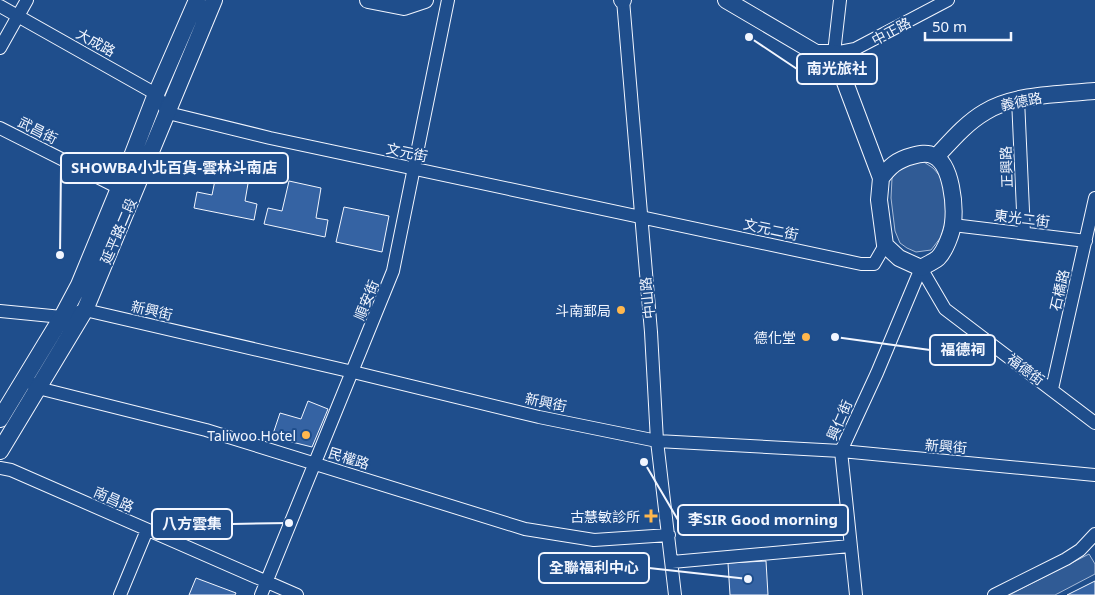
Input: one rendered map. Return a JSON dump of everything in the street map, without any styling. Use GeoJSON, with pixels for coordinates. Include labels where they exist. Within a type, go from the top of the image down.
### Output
{"type":"FeatureCollection","features":[{"type":"Feature","properties":{"kind":"main road","name":"延平路二段"},"geometry":{"type":"LineString","coordinates":[[0,451],[79,284],[156,94],[197,0]]}},
{"type":"Feature","properties":{"kind":"main road","name":"延平路二段"},"geometry":{"type":"LineString","coordinates":[[0,419],[32,383],[84,310],[168,114],[214,0]]}},
{"type":"Feature","properties":{"kind":"main road"},"geometry":{"type":"LineString","coordinates":[[368,0],[404,6],[425,0]]}},
{"type":"Feature","properties":{"kind":"main road","name":"中正路"},"geometry":{"type":"LineString","coordinates":[[726,0],[816,53],[834,53]]}},
{"type":"Feature","properties":{"kind":"main road"},"geometry":{"type":"LineString","coordinates":[[834,53],[881,178],[880,200],[885,245],[899,258],[921,268],[938,258],[946,246],[953,225],[953,192],[945,168],[936,157],[928,154],[919,154],[900,160],[890,166],[881,178]]}},
{"type":"Feature","properties":{"kind":"main road","name":"義德路"},"geometry":{"type":"LineString","coordinates":[[936,157],[971,122],[999,104],[1018,99],[1095,91]]}},
{"type":"Feature","properties":{"kind":"street"},"geometry":{"type":"LineString","coordinates":[[0,48],[27,0]]}},
{"type":"Feature","properties":{"kind":"street","name":"順安街"},"geometry":{"type":"LineString","coordinates":[[261,595],[265,581],[353,372],[393,271],[448,0]]}},
{"type":"Feature","properties":{"kind":"street","name":"中山路"},"geometry":{"type":"LineString","coordinates":[[623,0],[651,332],[657,441],[675,595]]}},
{"type":"Feature","properties":{"kind":"street"},"geometry":{"type":"LineString","coordinates":[[834,53],[840,0]]}},
{"type":"Feature","properties":{"kind":"street","name":"中正路"},"geometry":{"type":"LineString","coordinates":[[834,53],[855,49],[948,0]]}},
{"type":"Feature","properties":{"kind":"street","name":"大成路"},"geometry":{"type":"LineString","coordinates":[[0,6],[156,94],[168,114]]}},
{"type":"Feature","properties":{"kind":"street","name":"正興路"},"geometry":{"type":"LineString","coordinates":[[1018,99],[1024,233]]}},
{"type":"Feature","properties":{"kind":"street","name":"文元街"},"geometry":{"type":"LineString","coordinates":[[168,114],[270,138],[640,217]]}},
{"type":"Feature","properties":{"kind":"street","name":"武昌街"},"geometry":{"type":"LineString","coordinates":[[0,128],[119,188]]}},
{"type":"Feature","properties":{"kind":"street"},"geometry":{"type":"LineString","coordinates":[[119,188],[126,213]]}},
{"type":"Feature","properties":{"kind":"street","name":"石橋路"},"geometry":{"type":"LineString","coordinates":[[1052,389],[1095,198]]}},
{"type":"Feature","properties":{"kind":"street","name":"文元二街"},"geometry":{"type":"LineString","coordinates":[[640,217],[862,264],[874,264],[885,245]]}},
{"type":"Feature","properties":{"kind":"street","name":"東光二街"},"geometry":{"type":"LineString","coordinates":[[953,225],[1086,242]]}},
{"type":"Feature","properties":{"kind":"street","name":"福德街"},"geometry":{"type":"LineString","coordinates":[[921,268],[945,309],[1095,423]]}},
{"type":"Feature","properties":{"kind":"street","name":"興仁街"},"geometry":{"type":"LineString","coordinates":[[856,595],[841,451],[877,373],[921,268]]}},
{"type":"Feature","properties":{"kind":"street"},"geometry":{"type":"LineString","coordinates":[[0,311],[62,317],[84,310]]}},
{"type":"Feature","properties":{"kind":"street","name":"新興街"},"geometry":{"type":"LineString","coordinates":[[84,310],[539,417],[657,441],[841,451],[1095,475]]}},
{"type":"Feature","properties":{"kind":"street","name":"民權路"},"geometry":{"type":"LineString","coordinates":[[32,383],[206,430],[525,529],[594,540],[669,535]]}},
{"type":"Feature","properties":{"kind":"street","name":"南昌路"},"geometry":{"type":"LineString","coordinates":[[0,468],[11,470],[297,595]]}},
{"type":"Feature","properties":{"kind":"street"},"geometry":{"type":"LineString","coordinates":[[120,595],[147,530]]}},
{"type":"Feature","properties":{"kind":"street"},"geometry":{"type":"LineString","coordinates":[[994,595],[1066,559],[1080,550],[1095,534]]}},
{"type":"Feature","properties":{"kind":"street"},"geometry":{"type":"LineString","coordinates":[[672,562],[850,546]]}},
{"type":"Feature","properties":{"kind":"shaded area"},"geometry":{"type":"Polygon","coordinates":[[[914,161],[924,162],[933,168],[940,176],[948,193],[945,224],[941,237],[931,250],[916,252],[900,243],[895,231],[891,198],[892,178],[901,167],[914,161]]]}},
{"type":"Feature","properties":{"kind":"shaded area"},"geometry":{"type":"Polygon","coordinates":[[[1089,554],[1095,564],[1095,574],[1055,595],[1009,595],[1089,554]]]}},
{"type":"Feature","properties":{"kind":"building"},"geometry":{"type":"Polygon","coordinates":[[[218,165],[250,172],[245,201],[257,204],[254,220],[194,208],[197,192],[212,195],[218,165]]]}},
{"type":"Feature","properties":{"kind":"building"},"geometry":{"type":"Polygon","coordinates":[[[289,181],[321,188],[316,218],[328,220],[325,237],[264,224],[268,208],[282,211],[289,181]]]}},
{"type":"Feature","properties":{"kind":"building"},"geometry":{"type":"Polygon","coordinates":[[[344,207],[389,216],[382,252],[336,242],[344,207]]]}},
{"type":"Feature","properties":{"kind":"building"},"geometry":{"type":"Polygon","coordinates":[[[308,401],[328,409],[312,447],[272,437],[280,413],[301,419],[308,401]]]}},
{"type":"Feature","properties":{"kind":"building"},"geometry":{"type":"Polygon","coordinates":[[[766,561],[768,595],[730,595],[728,563],[766,561]]]}},
{"type":"Feature","properties":{"kind":"building"},"geometry":{"type":"Polygon","coordinates":[[[196,578],[236,593],[235,595],[189,595],[196,578]]]}},
{"type":"Feature","properties":{"kind":"building"},"geometry":{"type":"Polygon","coordinates":[[[1095,581],[1095,595],[1067,595],[1095,581]]]}},
{"type":"Feature","properties":{"kind":"place","name":"南光旅社"},"geometry":{"type":"Point","coordinates":[749,37]}},
{"type":"Feature","properties":{"kind":"place","name":"SHOWBA小北百貨-雲林斗南店"},"geometry":{"type":"Point","coordinates":[60,255]}},
{"type":"Feature","properties":{"kind":"place","name":"斗南郵局"},"geometry":{"type":"Point","coordinates":[621,310]}},
{"type":"Feature","properties":{"kind":"place","name":"德化堂"},"geometry":{"type":"Point","coordinates":[806,337]}},
{"type":"Feature","properties":{"kind":"place","name":"福德祠"},"geometry":{"type":"Point","coordinates":[835,337]}},
{"type":"Feature","properties":{"kind":"place","name":"Taliwoo Hotel"},"geometry":{"type":"Point","coordinates":[306,435]}},
{"type":"Feature","properties":{"kind":"place","name":"李SIR Good morning"},"geometry":{"type":"Point","coordinates":[644,462]}},
{"type":"Feature","properties":{"kind":"place","name":"古慧敏診所"},"geometry":{"type":"Point","coordinates":[651,516]}},
{"type":"Feature","properties":{"kind":"place","name":"八方雲集"},"geometry":{"type":"Point","coordinates":[289,523]}},
{"type":"Feature","properties":{"kind":"place","name":"全聯福利中心"},"geometry":{"type":"Point","coordinates":[748,579]}}]}
